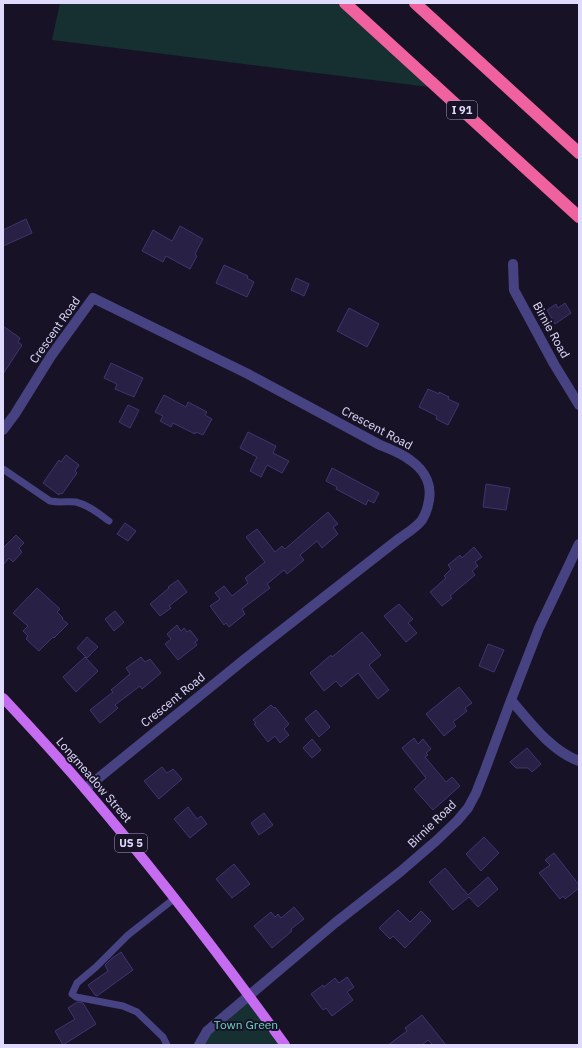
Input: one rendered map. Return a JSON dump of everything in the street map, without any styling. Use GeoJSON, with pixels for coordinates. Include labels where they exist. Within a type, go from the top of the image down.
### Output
{"type":"FeatureCollection","features":[{"type":"Feature","properties":{"kind":"highway","name":"I 91"},"geometry":{"type":"LineString","coordinates":[[345,3],[579,217]]}},
{"type":"Feature","properties":{"kind":"highway"},"geometry":{"type":"LineString","coordinates":[[415,3],[579,154]]}},
{"type":"Feature","properties":{"kind":"main road","name":"Longmeadow Street"},"geometry":{"type":"LineString","coordinates":[[3,698],[85,788],[175,898],[250,996],[285,1045]]}},
{"type":"Feature","properties":{"kind":"street","name":"Birnie Road"},"geometry":{"type":"LineString","coordinates":[[513,264],[514,290],[554,364],[579,405]]}},
{"type":"Feature","properties":{"kind":"street","name":"Crescent Road"},"geometry":{"type":"LineString","coordinates":[[3,430],[15,414],[51,356],[93,298],[248,374],[380,445],[402,454],[421,470],[429,484],[430,494],[427,510],[415,528],[256,651],[85,788]]}},
{"type":"Feature","properties":{"kind":"street","name":"Birnie Road"},"geometry":{"type":"LineString","coordinates":[[250,996],[335,923],[400,872],[436,841],[470,806],[539,628],[579,544]]}},
{"type":"Feature","properties":{"kind":"street"},"geometry":{"type":"LineString","coordinates":[[511,700],[540,734],[570,758],[579,761]]}},
{"type":"Feature","properties":{"kind":"street"},"geometry":{"type":"LineString","coordinates":[[199,1045],[207,1031],[250,996]]}},
{"type":"Feature","properties":{"kind":"lane"},"geometry":{"type":"LineString","coordinates":[[3,469],[50,501],[58,503],[74,502],[84,504],[109,521]]}},
{"type":"Feature","properties":{"kind":"lane"},"geometry":{"type":"LineString","coordinates":[[167,1045],[162,1037],[137,1012],[123,1006],[76,997],[72,994],[77,983],[96,967],[128,935],[175,898]]}},
{"type":"Feature","properties":{"kind":"green space"},"geometry":{"type":"Polygon","coordinates":[[[60,3],[351,3],[445,89],[52,40],[60,3]]]}},
{"type":"Feature","properties":{"kind":"green space","name":"Town Green"},"geometry":{"type":"Polygon","coordinates":[[[250,996],[285,1045],[199,1045],[250,996]]]}},
{"type":"Feature","properties":{"kind":"building"},"geometry":{"type":"Polygon","coordinates":[[[26,219],[32,233],[3,246],[3,230],[26,219]]]}},
{"type":"Feature","properties":{"kind":"building"},"geometry":{"type":"Polygon","coordinates":[[[180,226],[203,239],[195,254],[197,256],[190,269],[166,256],[163,262],[142,251],[153,230],[172,241],[180,226]]]}},
{"type":"Feature","properties":{"kind":"building"},"geometry":{"type":"Polygon","coordinates":[[[224,265],[248,276],[247,278],[254,282],[247,297],[216,283],[224,265]]]}},
{"type":"Feature","properties":{"kind":"building"},"geometry":{"type":"Polygon","coordinates":[[[296,278],[309,284],[304,296],[291,290],[296,278]]]}},
{"type":"Feature","properties":{"kind":"building"},"geometry":{"type":"Polygon","coordinates":[[[565,303],[571,313],[555,324],[547,310],[556,304],[558,308],[565,303]]]}},
{"type":"Feature","properties":{"kind":"building"},"geometry":{"type":"Polygon","coordinates":[[[349,308],[379,324],[367,347],[337,331],[349,308]]]}},
{"type":"Feature","properties":{"kind":"building"},"geometry":{"type":"Polygon","coordinates":[[[3,326],[20,338],[18,342],[22,345],[3,374],[3,326]]]}},
{"type":"Feature","properties":{"kind":"building"},"geometry":{"type":"Polygon","coordinates":[[[111,363],[143,378],[134,397],[115,389],[117,384],[104,378],[111,363]]]}},
{"type":"Feature","properties":{"kind":"building"},"geometry":{"type":"Polygon","coordinates":[[[428,389],[439,394],[439,392],[449,397],[448,399],[459,404],[448,425],[436,419],[437,416],[419,407],[428,389]]]}},
{"type":"Feature","properties":{"kind":"building"},"geometry":{"type":"Polygon","coordinates":[[[164,395],[186,407],[188,402],[207,412],[205,415],[212,419],[203,435],[196,432],[195,434],[173,423],[171,427],[160,421],[163,416],[155,412],[164,395]]]}},
{"type":"Feature","properties":{"kind":"building"},"geometry":{"type":"Polygon","coordinates":[[[128,405],[139,410],[130,428],[119,422],[128,405]]]}},
{"type":"Feature","properties":{"kind":"building"},"geometry":{"type":"Polygon","coordinates":[[[248,432],[276,446],[273,453],[289,461],[282,473],[267,465],[261,477],[250,471],[257,457],[240,448],[248,432]]]}},
{"type":"Feature","properties":{"kind":"building"},"geometry":{"type":"Polygon","coordinates":[[[66,455],[79,465],[75,471],[77,473],[62,494],[60,493],[59,495],[43,483],[59,460],[61,462],[66,455]]]}},
{"type":"Feature","properties":{"kind":"building"},"geometry":{"type":"Polygon","coordinates":[[[332,468],[379,493],[374,503],[368,500],[366,505],[336,489],[337,487],[326,481],[332,468]]]}},
{"type":"Feature","properties":{"kind":"building"},"geometry":{"type":"Polygon","coordinates":[[[486,484],[510,488],[506,510],[483,507],[486,484]]]}},
{"type":"Feature","properties":{"kind":"building"},"geometry":{"type":"Polygon","coordinates":[[[328,512],[338,524],[333,527],[338,534],[322,548],[317,541],[300,555],[304,560],[287,574],[284,570],[267,584],[270,588],[242,609],[245,614],[229,627],[226,623],[224,625],[210,606],[220,599],[215,593],[224,586],[232,596],[248,583],[245,578],[265,562],[246,537],[257,529],[275,552],[282,546],[285,549],[328,512]]]}},
{"type":"Feature","properties":{"kind":"building"},"geometry":{"type":"Polygon","coordinates":[[[125,523],[136,531],[128,541],[117,534],[125,523]]]}},
{"type":"Feature","properties":{"kind":"building"},"geometry":{"type":"Polygon","coordinates":[[[16,535],[24,543],[19,548],[22,552],[13,562],[9,558],[3,565],[3,548],[16,535]]]}},
{"type":"Feature","properties":{"kind":"building"},"geometry":{"type":"Polygon","coordinates":[[[474,547],[482,557],[475,562],[478,566],[472,571],[475,575],[450,596],[452,598],[442,606],[430,592],[446,578],[444,576],[451,569],[448,565],[460,555],[462,558],[474,547]]]}},
{"type":"Feature","properties":{"kind":"building"},"geometry":{"type":"Polygon","coordinates":[[[178,580],[187,592],[169,606],[171,608],[160,616],[150,604],[178,580]]]}},
{"type":"Feature","properties":{"kind":"building"},"geometry":{"type":"Polygon","coordinates":[[[37,588],[60,609],[57,612],[68,624],[39,651],[26,639],[28,636],[23,631],[28,626],[13,613],[37,588]]]}},
{"type":"Feature","properties":{"kind":"building"},"geometry":{"type":"Polygon","coordinates":[[[399,604],[413,619],[408,623],[417,633],[406,642],[384,616],[399,604]]]}},
{"type":"Feature","properties":{"kind":"building"},"geometry":{"type":"Polygon","coordinates":[[[115,611],[124,622],[114,631],[105,619],[115,611]]]}},
{"type":"Feature","properties":{"kind":"building"},"geometry":{"type":"Polygon","coordinates":[[[177,625],[181,631],[184,628],[187,632],[190,630],[198,640],[195,642],[197,645],[178,660],[165,644],[171,639],[167,634],[177,625]]]}},
{"type":"Feature","properties":{"kind":"building"},"geometry":{"type":"Polygon","coordinates":[[[362,632],[381,655],[369,665],[389,690],[378,699],[358,673],[341,687],[336,681],[324,691],[310,673],[362,632]]]}},
{"type":"Feature","properties":{"kind":"building"},"geometry":{"type":"Polygon","coordinates":[[[87,637],[98,647],[87,658],[77,648],[87,637]]]}},
{"type":"Feature","properties":{"kind":"building"},"geometry":{"type":"Polygon","coordinates":[[[488,644],[504,650],[494,672],[479,666],[488,644]]]}},
{"type":"Feature","properties":{"kind":"building"},"geometry":{"type":"Polygon","coordinates":[[[85,657],[98,671],[76,692],[63,677],[85,657]]]}},
{"type":"Feature","properties":{"kind":"building"},"geometry":{"type":"Polygon","coordinates":[[[141,657],[145,662],[150,659],[161,673],[142,689],[140,686],[115,705],[118,708],[100,723],[90,710],[113,692],[111,690],[130,674],[126,668],[141,657]]]}},
{"type":"Feature","properties":{"kind":"building"},"geometry":{"type":"Polygon","coordinates":[[[459,687],[472,703],[465,708],[467,711],[453,722],[456,726],[444,736],[426,714],[459,687]]]}},
{"type":"Feature","properties":{"kind":"building"},"geometry":{"type":"Polygon","coordinates":[[[271,705],[274,708],[275,707],[289,724],[284,729],[289,735],[280,743],[275,736],[268,742],[254,724],[256,723],[253,720],[271,705]]]}},
{"type":"Feature","properties":{"kind":"building"},"geometry":{"type":"Polygon","coordinates":[[[316,710],[330,727],[319,737],[305,719],[316,710]]]}},
{"type":"Feature","properties":{"kind":"building"},"geometry":{"type":"Polygon","coordinates":[[[414,738],[418,744],[423,739],[431,749],[426,753],[428,755],[425,757],[446,782],[452,777],[460,786],[433,810],[414,789],[426,778],[402,748],[414,738]]]}},
{"type":"Feature","properties":{"kind":"building"},"geometry":{"type":"Polygon","coordinates":[[[312,739],[321,750],[312,758],[303,748],[312,739]]]}},
{"type":"Feature","properties":{"kind":"building"},"geometry":{"type":"Polygon","coordinates":[[[527,748],[541,764],[532,772],[528,768],[516,768],[510,762],[527,748]]]}},
{"type":"Feature","properties":{"kind":"building"},"geometry":{"type":"Polygon","coordinates":[[[162,767],[167,773],[173,769],[182,779],[159,799],[144,781],[162,767]]]}},
{"type":"Feature","properties":{"kind":"building"},"geometry":{"type":"Polygon","coordinates":[[[188,807],[197,819],[201,816],[207,824],[190,838],[174,819],[188,807]]]}},
{"type":"Feature","properties":{"kind":"building"},"geometry":{"type":"Polygon","coordinates":[[[264,813],[273,825],[259,835],[251,823],[264,813]]]}},
{"type":"Feature","properties":{"kind":"building"},"geometry":{"type":"Polygon","coordinates":[[[484,837],[499,853],[481,871],[466,854],[484,837]]]}},
{"type":"Feature","properties":{"kind":"building"},"geometry":{"type":"Polygon","coordinates":[[[554,853],[579,885],[579,888],[565,899],[563,896],[560,899],[539,873],[550,865],[545,860],[554,853]]]}},
{"type":"Feature","properties":{"kind":"building"},"geometry":{"type":"Polygon","coordinates":[[[234,864],[250,884],[232,898],[216,879],[234,864]]]}},
{"type":"Feature","properties":{"kind":"building"},"geometry":{"type":"Polygon","coordinates":[[[445,868],[468,895],[488,877],[498,889],[478,907],[469,897],[453,910],[429,882],[445,868]]]}},
{"type":"Feature","properties":{"kind":"building"},"geometry":{"type":"Polygon","coordinates":[[[294,907],[304,919],[291,929],[292,931],[272,948],[254,926],[271,912],[275,917],[278,914],[281,918],[294,907]]]}},
{"type":"Feature","properties":{"kind":"building"},"geometry":{"type":"Polygon","coordinates":[[[398,910],[410,922],[421,911],[431,921],[405,948],[393,936],[390,939],[379,928],[398,910]]]}},
{"type":"Feature","properties":{"kind":"building"},"geometry":{"type":"Polygon","coordinates":[[[121,952],[133,970],[97,996],[95,995],[88,985],[108,971],[105,965],[121,952]]]}},
{"type":"Feature","properties":{"kind":"building"},"geometry":{"type":"Polygon","coordinates":[[[347,977],[354,987],[347,992],[353,1000],[332,1016],[326,1008],[323,1010],[311,994],[323,985],[324,987],[335,978],[339,983],[347,977]]]}},
{"type":"Feature","properties":{"kind":"building"},"geometry":{"type":"Polygon","coordinates":[[[77,1002],[83,1003],[96,1024],[63,1045],[55,1031],[75,1019],[68,1008],[77,1002]]]}},
{"type":"Feature","properties":{"kind":"building"},"geometry":{"type":"Polygon","coordinates":[[[422,1015],[446,1045],[433,1045],[428,1040],[422,1045],[388,1045],[407,1031],[405,1028],[422,1015]]]}}]}
